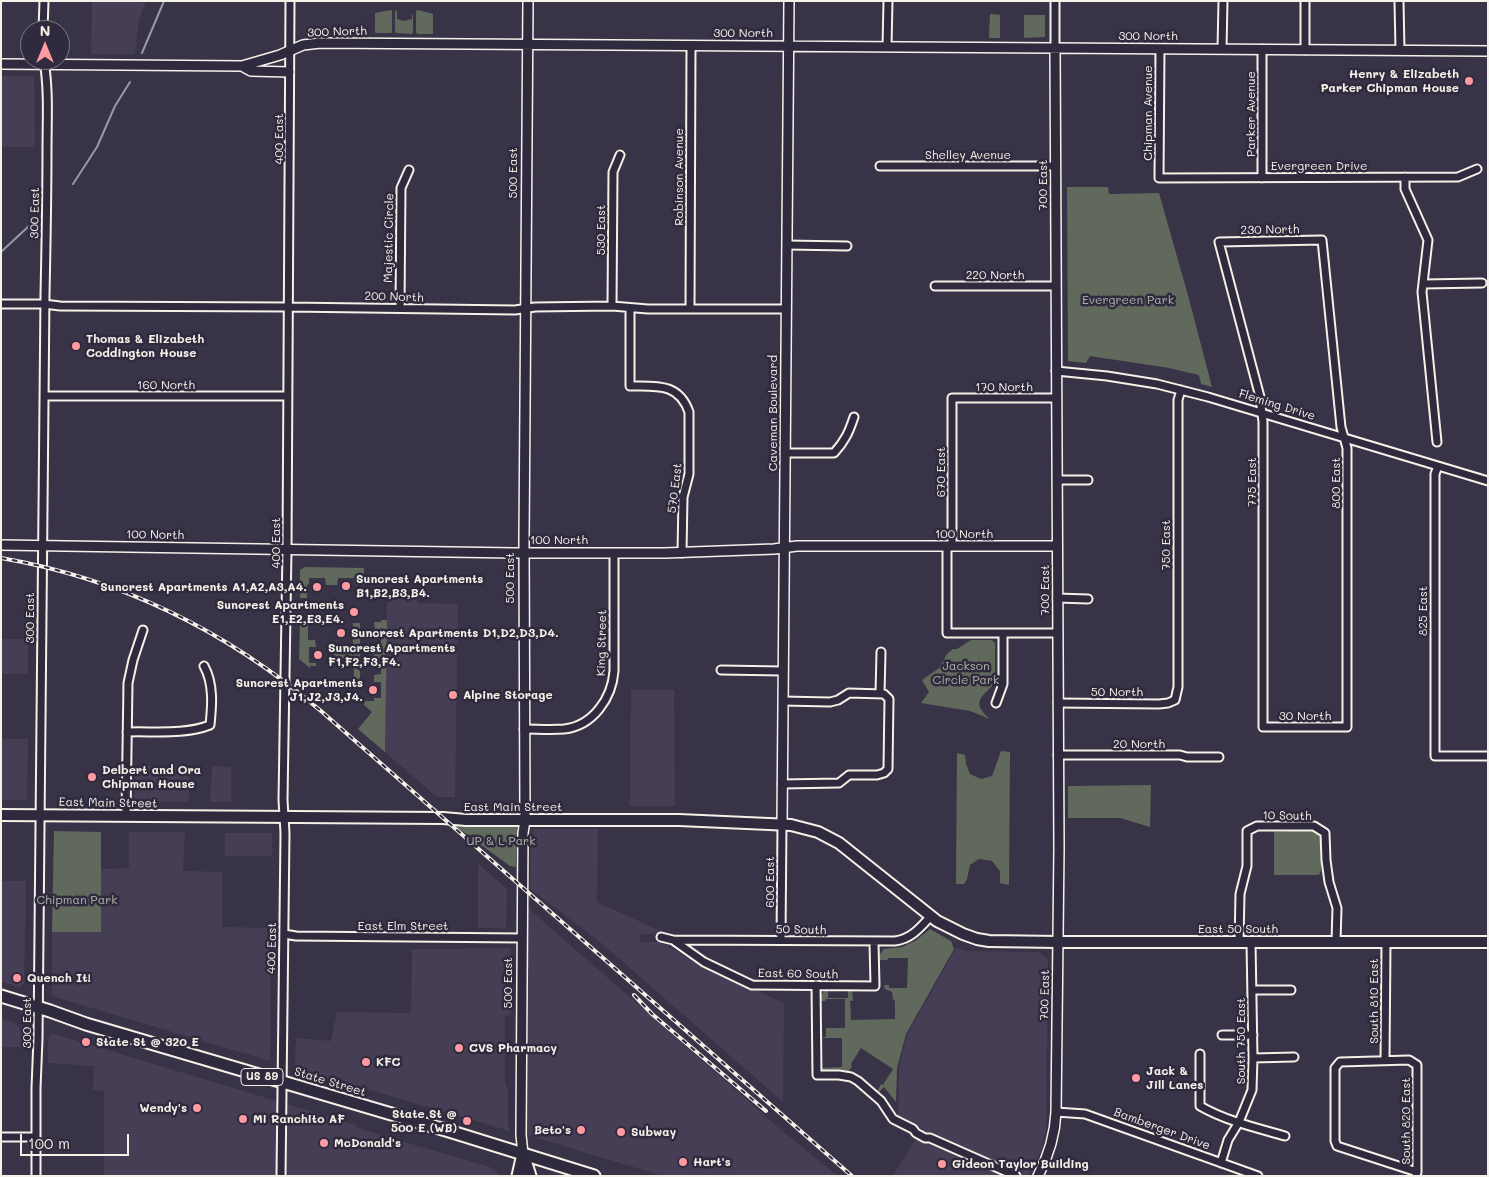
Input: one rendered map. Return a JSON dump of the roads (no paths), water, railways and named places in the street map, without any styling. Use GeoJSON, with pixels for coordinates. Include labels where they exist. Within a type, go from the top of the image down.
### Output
{"type":"FeatureCollection","features":[{"type":"Feature","properties":{"kind":"main road","name":"East Main Street"},"geometry":{"type":"LineString","coordinates":[[1,814],[679,820],[791,825],[818,832],[839,843],[944,925],[963,934],[989,941]]}},
{"type":"Feature","properties":{"kind":"main road","name":"East 50 South"},"geometry":{"type":"LineString","coordinates":[[989,941],[1488,942]]}},
{"type":"Feature","properties":{"kind":"main road","name":"State Street"},"geometry":{"type":"LineString","coordinates":[[1,996],[86,1024],[594,1176]]}},
{"type":"Feature","properties":{"kind":"main road","name":"500 East"},"geometry":{"type":"LineString","coordinates":[[518,1176],[523,1154]]}},
{"type":"Feature","properties":{"kind":"main road","name":"500 East"},"geometry":{"type":"LineString","coordinates":[[523,1154],[530,1176]]}},
{"type":"Feature","properties":{"kind":"street"},"geometry":{"type":"LineString","coordinates":[[43,20],[44,1]]}},
{"type":"Feature","properties":{"kind":"street","name":"400 East"},"geometry":{"type":"LineString","coordinates":[[281,1176],[290,1]]}},
{"type":"Feature","properties":{"kind":"street","name":"500 East"},"geometry":{"type":"LineString","coordinates":[[523,1154],[521,1135],[523,833],[525,820],[524,553],[528,1]]}},
{"type":"Feature","properties":{"kind":"street","name":"Caveman Boulevard"},"geometry":{"type":"LineString","coordinates":[[782,824],[789,1]]}},
{"type":"Feature","properties":{"kind":"street"},"geometry":{"type":"LineString","coordinates":[[887,47],[888,1]]}},
{"type":"Feature","properties":{"kind":"street","name":"700 East"},"geometry":{"type":"LineString","coordinates":[[1038,1176],[1053,1139],[1056,1112],[1058,633],[1055,1]]}},
{"type":"Feature","properties":{"kind":"street"},"geometry":{"type":"LineString","coordinates":[[1222,1],[1222,49]]}},
{"type":"Feature","properties":{"kind":"street"},"geometry":{"type":"LineString","coordinates":[[1305,1],[1305,50]]}},
{"type":"Feature","properties":{"kind":"street"},"geometry":{"type":"LineString","coordinates":[[1399,1],[1400,50]]}},
{"type":"Feature","properties":{"kind":"street","name":"300 North"},"geometry":{"type":"LineString","coordinates":[[70,63],[242,66],[303,45],[320,43],[1488,51]]}},
{"type":"Feature","properties":{"kind":"street","name":"Robinson Avenue"},"geometry":{"type":"LineString","coordinates":[[690,46],[690,309]]}},
{"type":"Feature","properties":{"kind":"street","name":"Chipman Avenue"},"geometry":{"type":"LineString","coordinates":[[1159,178],[1160,49]]}},
{"type":"Feature","properties":{"kind":"street","name":"Parker Avenue"},"geometry":{"type":"LineString","coordinates":[[1262,50],[1262,178]]}},
{"type":"Feature","properties":{"kind":"street","name":"300 North"},"geometry":{"type":"LineString","coordinates":[[1,64],[20,63]]}},
{"type":"Feature","properties":{"kind":"street"},"geometry":{"type":"LineString","coordinates":[[242,66],[251,71],[289,72]]}},
{"type":"Feature","properties":{"kind":"street","name":"300 East"},"geometry":{"type":"LineString","coordinates":[[36,1176],[44,304],[47,218],[47,111],[44,70]]}},
{"type":"Feature","properties":{"kind":"street","name":"530 East"},"geometry":{"type":"LineString","coordinates":[[612,306],[612,172],[620,155]]}},
{"type":"Feature","properties":{"kind":"street","name":"Shelley Avenue"},"geometry":{"type":"LineString","coordinates":[[880,166],[1056,166]]}},
{"type":"Feature","properties":{"kind":"street","name":"Evergreen Drive"},"geometry":{"type":"LineString","coordinates":[[1159,178],[1458,177],[1477,168]]}},
{"type":"Feature","properties":{"kind":"street","name":"Majestic Circle"},"geometry":{"type":"LineString","coordinates":[[400,308],[401,188],[409,170]]}},
{"type":"Feature","properties":{"kind":"street"},"geometry":{"type":"LineString","coordinates":[[1405,177],[1405,189],[1428,240],[1423,284],[1423,304],[1437,442]]}},
{"type":"Feature","properties":{"kind":"street","name":"230 North"},"geometry":{"type":"LineString","coordinates":[[1219,242],[1322,240]]}},
{"type":"Feature","properties":{"kind":"street","name":"800 East"},"geometry":{"type":"LineString","coordinates":[[1322,240],[1341,427],[1347,448],[1347,727]]}},
{"type":"Feature","properties":{"kind":"street","name":"775 East"},"geometry":{"type":"LineString","coordinates":[[1219,242],[1260,396],[1263,422],[1263,727]]}},
{"type":"Feature","properties":{"kind":"street"},"geometry":{"type":"LineString","coordinates":[[787,245],[846,246]]}},
{"type":"Feature","properties":{"kind":"street"},"geometry":{"type":"LineString","coordinates":[[1423,284],[1482,283]]}},
{"type":"Feature","properties":{"kind":"street","name":"220 North"},"geometry":{"type":"LineString","coordinates":[[935,286],[1056,286]]}},
{"type":"Feature","properties":{"kind":"street","name":"200 North"},"geometry":{"type":"LineString","coordinates":[[1,304],[506,310],[534,307],[612,306],[630,308],[786,309]]}},
{"type":"Feature","properties":{"kind":"street","name":"570 East"},"geometry":{"type":"LineString","coordinates":[[630,308],[630,386],[665,387],[681,397],[689,412],[690,474],[683,497],[682,553]]}},
{"type":"Feature","properties":{"kind":"street","name":"Fleming Drive"},"geometry":{"type":"LineString","coordinates":[[1056,371],[1115,377],[1181,390],[1262,412],[1488,481]]}},
{"type":"Feature","properties":{"kind":"street","name":"750 East"},"geometry":{"type":"LineString","coordinates":[[1175,700],[1178,687],[1178,400],[1181,390]]}},
{"type":"Feature","properties":{"kind":"street","name":"160 North"},"geometry":{"type":"LineString","coordinates":[[44,396],[288,396]]}},
{"type":"Feature","properties":{"kind":"street","name":"170 North"},"geometry":{"type":"LineString","coordinates":[[952,398],[1056,398]]}},
{"type":"Feature","properties":{"kind":"street","name":"670 East"},"geometry":{"type":"LineString","coordinates":[[952,398],[947,633],[1003,633]]}},
{"type":"Feature","properties":{"kind":"street"},"geometry":{"type":"LineString","coordinates":[[785,453],[834,453],[843,444],[854,417]]}},
{"type":"Feature","properties":{"kind":"street","name":"825 East"},"geometry":{"type":"LineString","coordinates":[[1438,466],[1435,474],[1434,756],[1488,756]]}},
{"type":"Feature","properties":{"kind":"street"},"geometry":{"type":"LineString","coordinates":[[1057,480],[1088,480]]}},
{"type":"Feature","properties":{"kind":"street","name":"100 North"},"geometry":{"type":"LineString","coordinates":[[1,545],[524,553],[682,553],[797,546],[1057,546]]}},
{"type":"Feature","properties":{"kind":"street","name":"King Street"},"geometry":{"type":"LineString","coordinates":[[524,729],[565,729],[575,726],[589,719],[602,705],[608,695],[614,671],[614,553]]}},
{"type":"Feature","properties":{"kind":"street"},"geometry":{"type":"LineString","coordinates":[[1057,598],[1088,599]]}},
{"type":"Feature","properties":{"kind":"street"},"geometry":{"type":"LineString","coordinates":[[126,816],[127,694],[129,672],[143,630]]}},
{"type":"Feature","properties":{"kind":"street"},"geometry":{"type":"LineString","coordinates":[[996,703],[1003,684],[1003,633],[1058,633]]}},
{"type":"Feature","properties":{"kind":"street"},"geometry":{"type":"LineString","coordinates":[[881,652],[882,694]]}},
{"type":"Feature","properties":{"kind":"street"},"geometry":{"type":"LineString","coordinates":[[127,732],[168,732],[202,728],[210,725],[211,686],[209,675],[204,666]]}},
{"type":"Feature","properties":{"kind":"street"},"geometry":{"type":"LineString","coordinates":[[721,670],[783,670]]}},
{"type":"Feature","properties":{"kind":"street"},"geometry":{"type":"LineString","coordinates":[[782,784],[839,782],[850,775],[884,774],[888,769],[889,699],[882,694],[849,693],[838,700],[830,702],[783,701]]}},
{"type":"Feature","properties":{"kind":"street","name":"50 North"},"geometry":{"type":"LineString","coordinates":[[1058,703],[1158,704],[1175,700]]}},
{"type":"Feature","properties":{"kind":"street","name":"30 North"},"geometry":{"type":"LineString","coordinates":[[1263,727],[1347,727]]}},
{"type":"Feature","properties":{"kind":"street","name":"20 North"},"geometry":{"type":"LineString","coordinates":[[1058,755],[1219,757]]}},
{"type":"Feature","properties":{"kind":"street","name":"600 East"},"geometry":{"type":"LineString","coordinates":[[781,940],[782,824]]}},
{"type":"Feature","properties":{"kind":"street","name":"10 South"},"geometry":{"type":"LineString","coordinates":[[1239,942],[1240,894],[1247,866],[1247,831],[1257,826],[1314,826],[1325,833],[1329,882],[1337,908],[1336,942]]}},
{"type":"Feature","properties":{"kind":"street","name":"50 South"},"geometry":{"type":"LineString","coordinates":[[661,937],[673,940],[895,941],[904,940],[931,916]]}},
{"type":"Feature","properties":{"kind":"street","name":"East Elm Street"},"geometry":{"type":"LineString","coordinates":[[284,934],[296,936],[522,938]]}},
{"type":"Feature","properties":{"kind":"street","name":"East 60 South"},"geometry":{"type":"LineString","coordinates":[[673,940],[704,962],[752,985],[875,986],[874,942]]}},
{"type":"Feature","properties":{"kind":"street","name":"South 750 East"},"geometry":{"type":"LineString","coordinates":[[1221,1163],[1228,1140],[1239,1122],[1252,1090],[1251,942]]}},
{"type":"Feature","properties":{"kind":"street","name":"South 810 East"},"geometry":{"type":"LineString","coordinates":[[1385,1060],[1386,942]]}},
{"type":"Feature","properties":{"kind":"street"},"geometry":{"type":"LineString","coordinates":[[816,985],[817,1074],[851,1077],[881,1101],[893,1119],[916,1133],[1016,1176]]}},
{"type":"Feature","properties":{"kind":"street"},"geometry":{"type":"LineString","coordinates":[[1252,990],[1291,990]]}},
{"type":"Feature","properties":{"kind":"street"},"geometry":{"type":"LineString","coordinates":[[1222,1035],[1253,1035]]}},
{"type":"Feature","properties":{"kind":"street"},"geometry":{"type":"LineString","coordinates":[[1200,1054],[1200,1106],[1208,1111],[1239,1122],[1285,1136]]}},
{"type":"Feature","properties":{"kind":"street"},"geometry":{"type":"LineString","coordinates":[[1253,1058],[1294,1058]]}},
{"type":"Feature","properties":{"kind":"street"},"geometry":{"type":"LineString","coordinates":[[1385,1060],[1340,1062],[1335,1068],[1335,1141],[1337,1146],[1416,1174]]}},
{"type":"Feature","properties":{"kind":"street","name":"South 820 East"},"geometry":{"type":"LineString","coordinates":[[1385,1060],[1409,1060],[1417,1065],[1416,1174]]}},
{"type":"Feature","properties":{"kind":"street","name":"Bamberger Drive"},"geometry":{"type":"LineString","coordinates":[[1056,1112],[1085,1114],[1258,1176]]}},
{"type":"Feature","properties":{"kind":"street"},"geometry":{"type":"LineString","coordinates":[[1,1137],[36,1137]]}},
{"type":"Feature","properties":{"kind":"waterway"},"geometry":{"type":"LineString","coordinates":[[142,53],[164,1]]}},
{"type":"Feature","properties":{"kind":"waterway"},"geometry":{"type":"LineString","coordinates":[[73,184],[97,147],[115,106],[130,82]]}},
{"type":"Feature","properties":{"kind":"waterway"},"geometry":{"type":"LineString","coordinates":[[1,252],[30,225]]}},
{"type":"Feature","properties":{"kind":"railway"},"geometry":{"type":"LineString","coordinates":[[1,558],[46,567],[89,580],[172,612],[211,633],[285,682],[321,711],[852,1176]]}},
{"type":"Feature","properties":{"kind":"railway"},"geometry":{"type":"LineString","coordinates":[[634,995],[652,1014],[766,1111]]}},
{"type":"Feature","properties":{"kind":"place","name":"Henry & Elizabeth Parker Chipman House"},"geometry":{"type":"Point","coordinates":[1469,81]}},
{"type":"Feature","properties":{"kind":"place","name":"Thomas & Elizabeth Coddington House"},"geometry":{"type":"Point","coordinates":[76,346]}},
{"type":"Feature","properties":{"kind":"place","name":"Suncrest Apartments B1,B2,B3,B4."},"geometry":{"type":"Point","coordinates":[346,586]}},
{"type":"Feature","properties":{"kind":"place","name":"Suncrest Apartments A1,A2,A3,A4."},"geometry":{"type":"Point","coordinates":[317,587]}},
{"type":"Feature","properties":{"kind":"place","name":"Suncrest Apartments E1,E2,E3,E4."},"geometry":{"type":"Point","coordinates":[354,612]}},
{"type":"Feature","properties":{"kind":"place","name":"Suncrest Apartments D1,D2,D3,D4."},"geometry":{"type":"Point","coordinates":[341,633]}},
{"type":"Feature","properties":{"kind":"place","name":"Suncrest Apartments F1,F2,F3,F4."},"geometry":{"type":"Point","coordinates":[318,655]}},
{"type":"Feature","properties":{"kind":"place","name":"Suncrest Apartments J1,J2,J3,J4."},"geometry":{"type":"Point","coordinates":[373,690]}},
{"type":"Feature","properties":{"kind":"place","name":"Alpine Storage"},"geometry":{"type":"Point","coordinates":[453,695]}},
{"type":"Feature","properties":{"kind":"place","name":"Delbert and Ora Chipman House"},"geometry":{"type":"Point","coordinates":[92,777]}},
{"type":"Feature","properties":{"kind":"place","name":"Quench It!"},"geometry":{"type":"Point","coordinates":[17,978]}},
{"type":"Feature","properties":{"kind":"place","name":"State St @ 320 E"},"geometry":{"type":"Point","coordinates":[86,1042]}},
{"type":"Feature","properties":{"kind":"place","name":"CVS Pharmacy"},"geometry":{"type":"Point","coordinates":[459,1048]}},
{"type":"Feature","properties":{"kind":"place","name":"KFC"},"geometry":{"type":"Point","coordinates":[366,1062]}},
{"type":"Feature","properties":{"kind":"place","name":"Jack & Jill Lanes"},"geometry":{"type":"Point","coordinates":[1136,1078]}},
{"type":"Feature","properties":{"kind":"place","name":"Wendy's"},"geometry":{"type":"Point","coordinates":[197,1108]}},
{"type":"Feature","properties":{"kind":"place","name":"Mi Ranchito AF"},"geometry":{"type":"Point","coordinates":[243,1119]}},
{"type":"Feature","properties":{"kind":"place","name":"State St @ 500 E (WB)"},"geometry":{"type":"Point","coordinates":[467,1121]}},
{"type":"Feature","properties":{"kind":"place","name":"Beto's"},"geometry":{"type":"Point","coordinates":[581,1130]}},
{"type":"Feature","properties":{"kind":"place","name":"Subway"},"geometry":{"type":"Point","coordinates":[621,1132]}},
{"type":"Feature","properties":{"kind":"place","name":"McDonald's"},"geometry":{"type":"Point","coordinates":[324,1143]}},
{"type":"Feature","properties":{"kind":"place","name":"Hart's"},"geometry":{"type":"Point","coordinates":[683,1162]}},
{"type":"Feature","properties":{"kind":"place","name":"Gideon Taylor Building"},"geometry":{"type":"Point","coordinates":[942,1164]}},
{"type":"Feature","properties":{"kind":"park label","name":"Evergreen Park"},"geometry":{"type":"Point","coordinates":[1128,300]}},
{"type":"Feature","properties":{"kind":"park label","name":"Jackson Circle Park"},"geometry":{"type":"Point","coordinates":[966,673]}},
{"type":"Feature","properties":{"kind":"park label","name":"UP & L Park"},"geometry":{"type":"Point","coordinates":[501,841]}},
{"type":"Feature","properties":{"kind":"park label","name":"Chipman Park"},"geometry":{"type":"Point","coordinates":[77,900]}}]}
